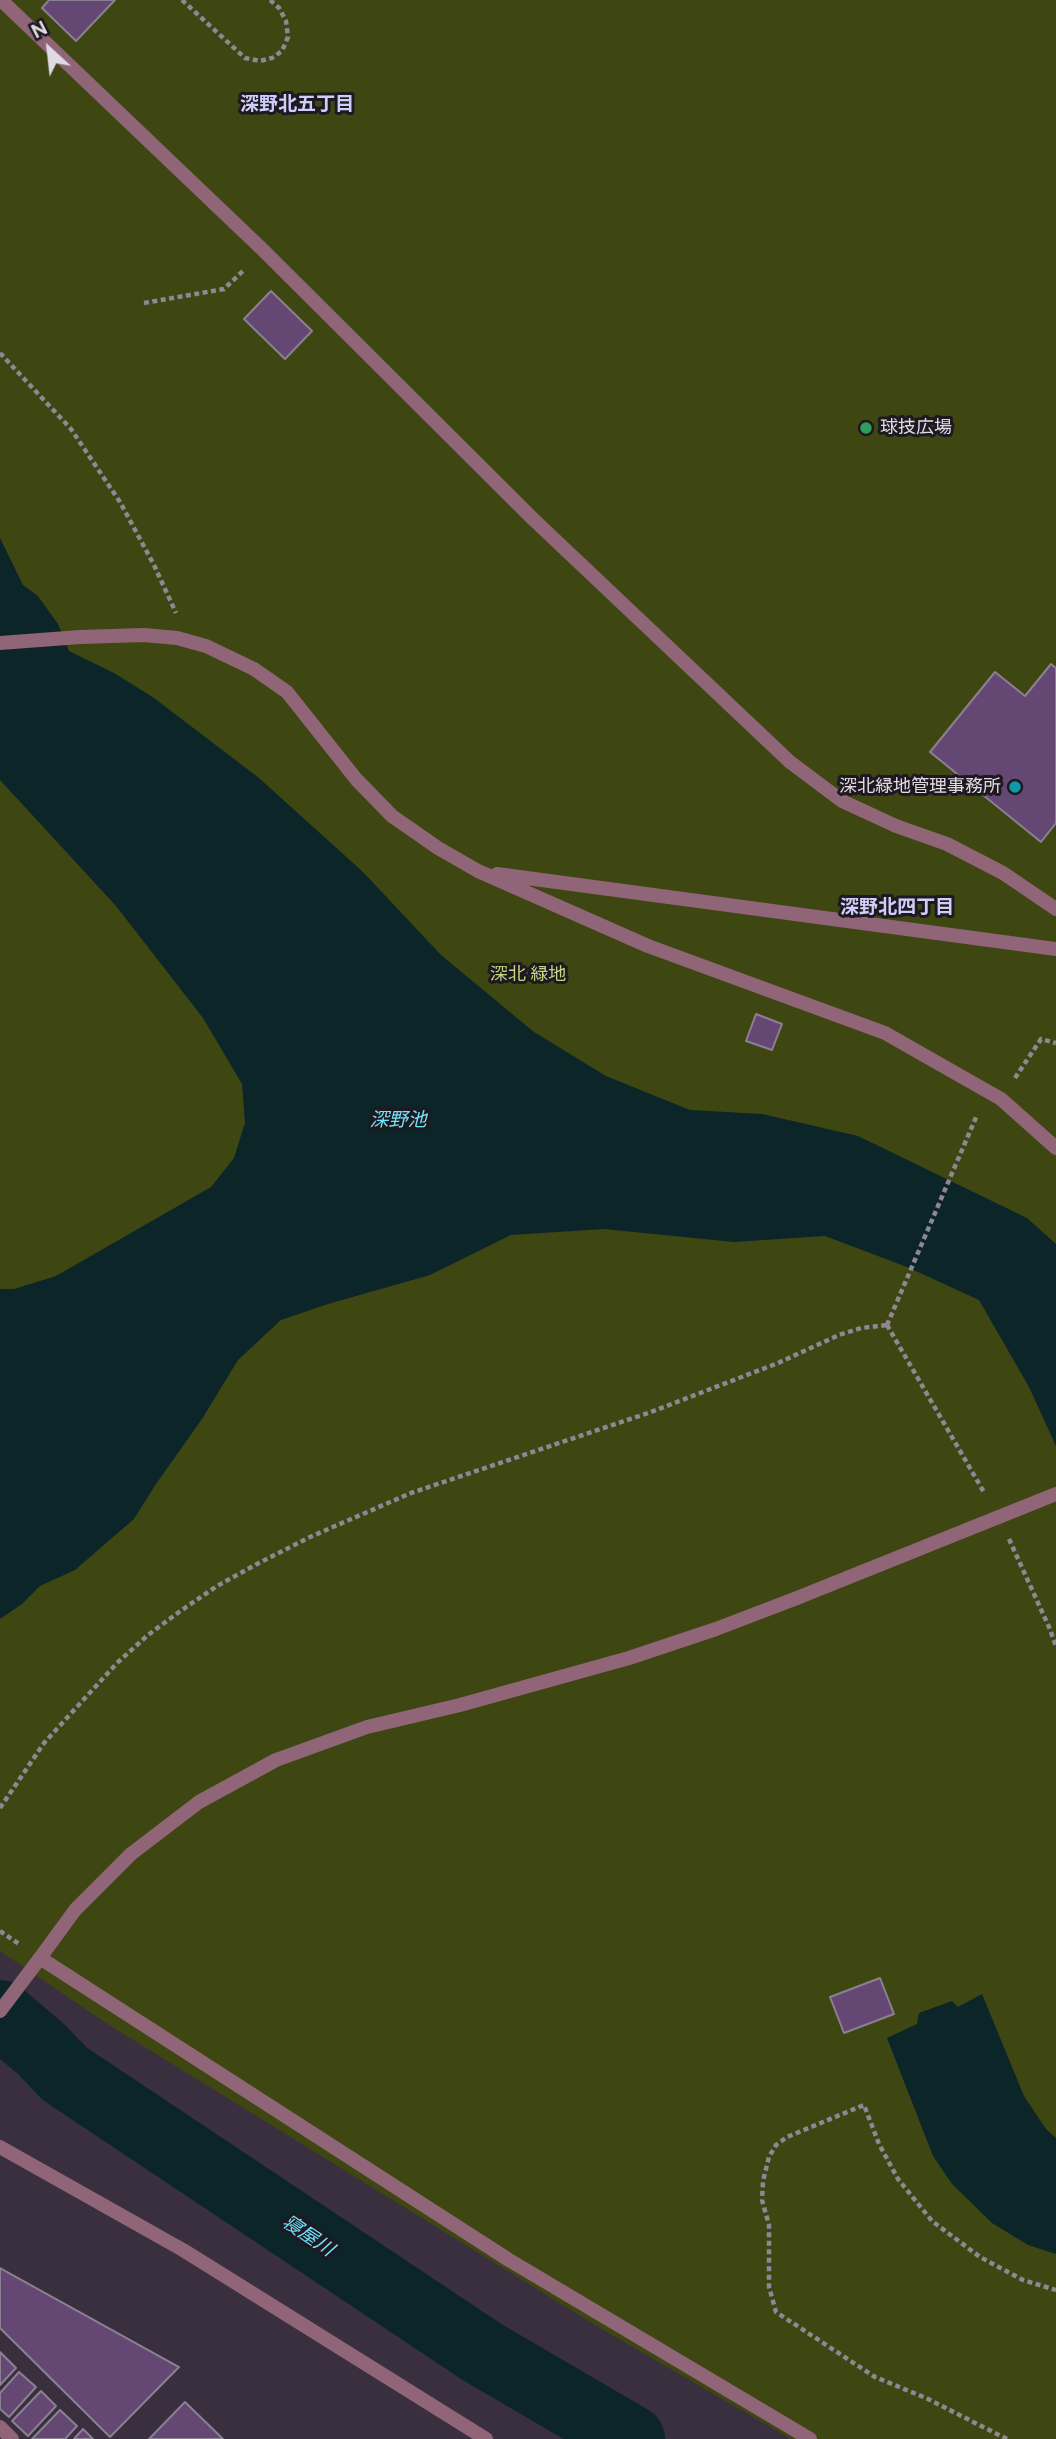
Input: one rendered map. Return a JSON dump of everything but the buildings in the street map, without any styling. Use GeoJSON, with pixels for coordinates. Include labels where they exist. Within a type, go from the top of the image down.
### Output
{"type":"FeatureCollection","features":[{"type":"Feature","properties":{"kind":"street"},"geometry":{"type":"LineString","coordinates":[[1,0],[264,251],[533,519],[789,762],[842,801],[896,826],[947,844],[1003,873],[1056,909]]}},
{"type":"Feature","properties":{"kind":"street"},"geometry":{"type":"LineString","coordinates":[[13,12],[25,0]]}},
{"type":"Feature","properties":{"kind":"street"},"geometry":{"type":"LineString","coordinates":[[0,643],[144,635],[177,638],[206,646],[254,669],[287,692],[356,779],[392,816],[438,848],[478,871],[648,946],[886,1033],[1001,1099],[1056,1148]]}},
{"type":"Feature","properties":{"kind":"street"},"geometry":{"type":"LineString","coordinates":[[478,871],[1056,949]]}},
{"type":"Feature","properties":{"kind":"street"},"geometry":{"type":"LineString","coordinates":[[0,2011],[75,1910],[131,1854],[199,1802],[276,1760],[367,1727],[460,1705],[629,1658],[716,1629],[1056,1494]]}},
{"type":"Feature","properties":{"kind":"street"},"geometry":{"type":"LineString","coordinates":[[40,1958],[509,2260],[810,2439]]}},
{"type":"Feature","properties":{"kind":"street"},"geometry":{"type":"LineString","coordinates":[[0,2147],[183,2250],[486,2439]]}},
{"type":"Feature","properties":{"kind":"street"},"geometry":{"type":"LineString","coordinates":[[0,2427],[12,2439]]}},
{"type":"Feature","properties":{"kind":"path"},"geometry":{"type":"LineString","coordinates":[[182,0],[245,58],[260,61],[272,58],[282,51],[288,37],[286,22],[279,8],[270,0]]}},
{"type":"Feature","properties":{"kind":"path"},"geometry":{"type":"LineString","coordinates":[[144,303],[224,289],[264,251]]}},
{"type":"Feature","properties":{"kind":"path"},"geometry":{"type":"LineString","coordinates":[[0,353],[71,429],[120,502],[176,611],[177,638]]}},
{"type":"Feature","properties":{"kind":"path"},"geometry":{"type":"LineString","coordinates":[[1001,1099],[1041,1039],[1056,1043]]}},
{"type":"Feature","properties":{"kind":"path"},"geometry":{"type":"LineString","coordinates":[[887,1325],[987,1091]]}},
{"type":"Feature","properties":{"kind":"path"},"geometry":{"type":"LineString","coordinates":[[887,1325],[991,1506]]}},
{"type":"Feature","properties":{"kind":"path"},"geometry":{"type":"LineString","coordinates":[[0,1808],[44,1743],[117,1663],[179,1612],[257,1563],[411,1493],[651,1412],[778,1363],[839,1335],[860,1328],[887,1325]]}},
{"type":"Feature","properties":{"kind":"path"},"geometry":{"type":"LineString","coordinates":[[1004,1531],[1056,1646]]}},
{"type":"Feature","properties":{"kind":"path"},"geometry":{"type":"LineString","coordinates":[[1007,2439],[926,2398],[875,2376],[776,2312],[769,2287],[769,2225],[762,2200],[769,2157],[776,2145],[788,2137],[864,2105],[879,2144],[898,2179],[932,2221],[980,2257],[1023,2280],[1056,2290]]}},
{"type":"Feature","properties":{"kind":"green space","name":"深北 緑地"},"geometry":{"type":"Polygon","coordinates":[[[0,0],[1056,0],[1056,2439],[791,2439],[600,2328],[109,2025],[0,1951],[0,0]]]}},
{"type":"Feature","properties":{"kind":"water","name":"深野池"},"geometry":{"type":"Polygon","coordinates":[[[0,538],[23,585],[38,596],[58,624],[69,651],[114,673],[154,698],[259,778],[363,872],[441,955],[534,1032],[606,1076],[690,1110],[762,1114],[858,1136],[1027,1218],[1056,1244],[1056,1446],[1029,1387],[979,1300],[907,1267],[825,1236],[734,1242],[604,1229],[511,1235],[430,1275],[281,1320],[238,1360],[202,1419],[134,1519],[75,1570],[40,1586],[22,1604],[0,1619],[0,1289],[14,1289],[56,1276],[211,1187],[234,1158],[245,1123],[242,1084],[203,1018],[116,906],[0,780],[0,538]]]}},
{"type":"Feature","properties":{"kind":"water"},"geometry":{"type":"Polygon","coordinates":[[[982,1994],[1024,2096],[1046,2129],[1056,2138],[1056,2254],[1028,2245],[992,2223],[952,2184],[933,2156],[887,2038],[917,2024],[919,2013],[952,2001],[958,2007],[982,1994]]]}},
{"type":"Feature","properties":{"kind":"waterway","name":"寝屋川"},"geometry":{"type":"LineString","coordinates":[[0,2014],[65,2074],[482,2352],[631,2439]]}},
{"type":"Feature","properties":{"kind":"place","name":"球技広場"},"geometry":{"type":"Point","coordinates":[866,428]}},
{"type":"Feature","properties":{"kind":"place","name":"深北緑地管理事務所"},"geometry":{"type":"Point","coordinates":[1015,787]}},
{"type":"Feature","properties":{"kind":"district","name":"深野北五丁目"},"geometry":{"type":"Point","coordinates":[297,104]}},
{"type":"Feature","properties":{"kind":"district","name":"深野北四丁目"},"geometry":{"type":"Point","coordinates":[897,907]}}]}
